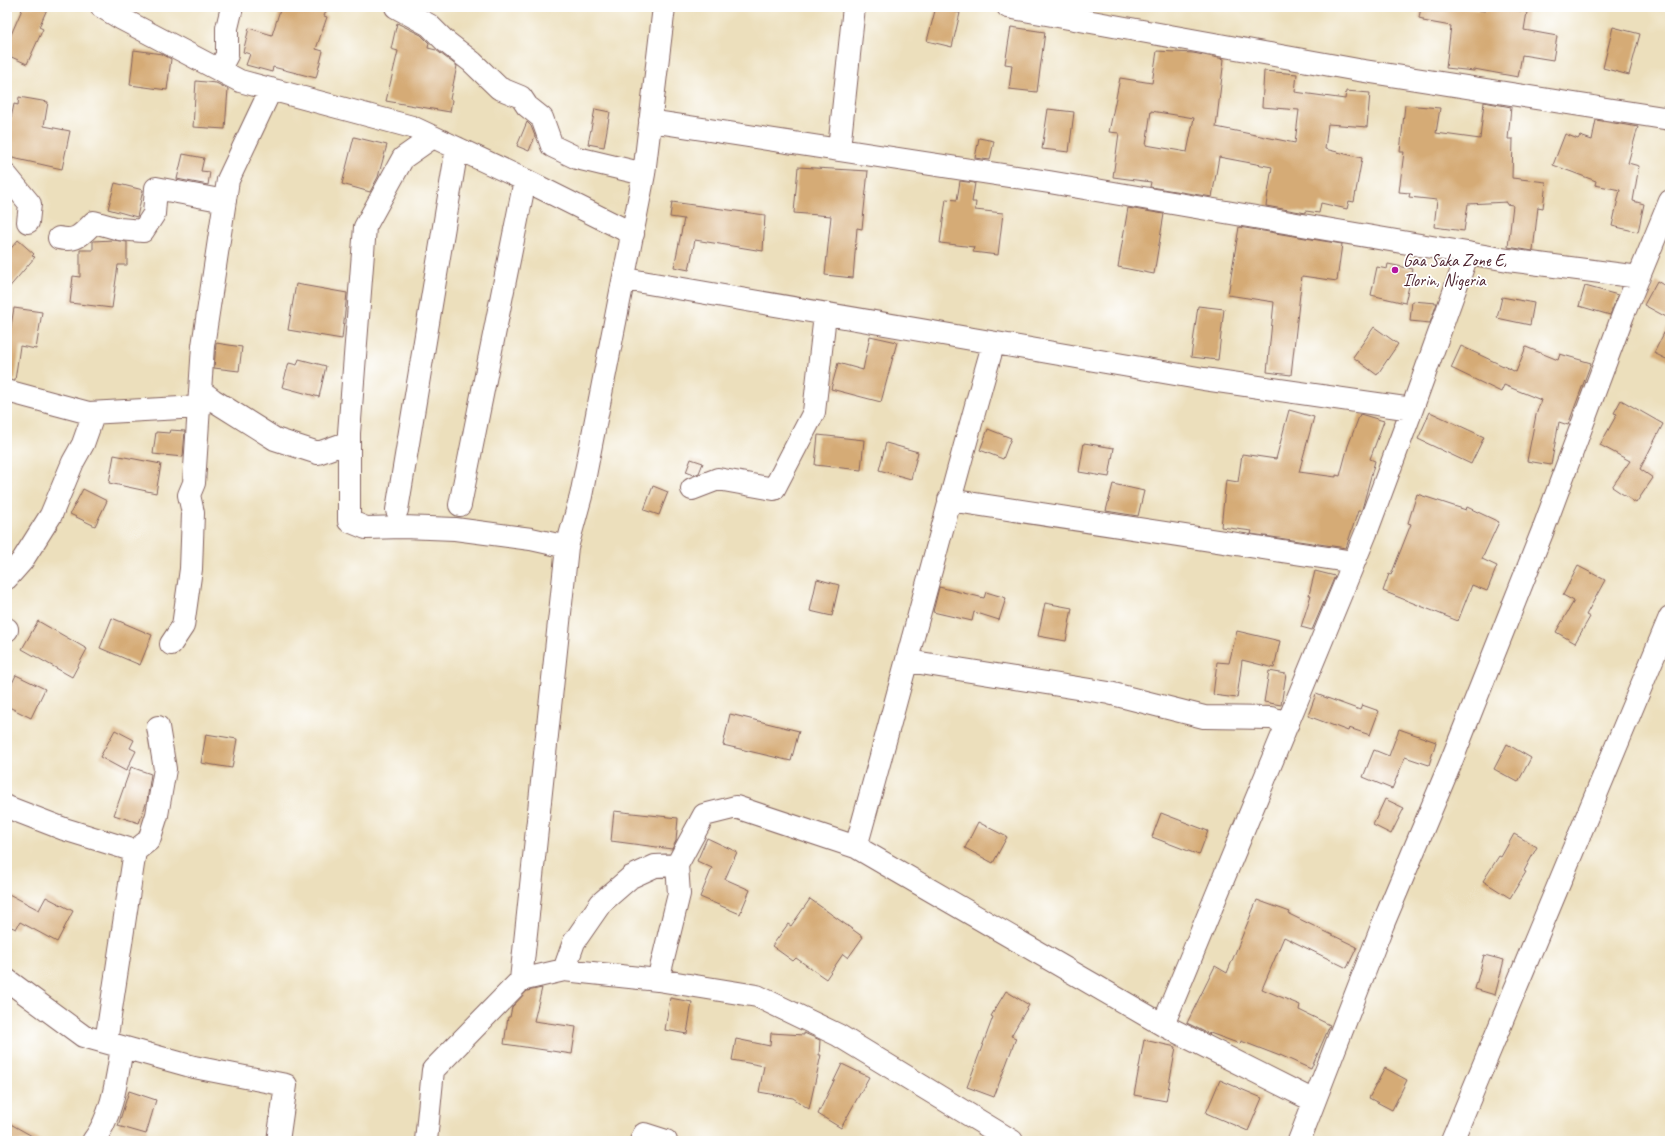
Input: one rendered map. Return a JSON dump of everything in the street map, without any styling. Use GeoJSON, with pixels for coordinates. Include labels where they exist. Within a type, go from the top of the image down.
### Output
{"type":"FeatureCollection","features":[{"type":"Feature","properties":{"kind":"street"},"geometry":{"type":"LineString","coordinates":[[102,7],[122,19],[240,80],[412,127],[525,180],[633,234]]}},
{"type":"Feature","properties":{"kind":"street"},"geometry":{"type":"LineString","coordinates":[[219,70],[227,55],[227,28],[232,7]]}},
{"type":"Feature","properties":{"kind":"street"},"geometry":{"type":"LineString","coordinates":[[396,7],[429,25],[444,41],[472,62],[499,88],[521,97],[527,106],[542,118],[552,146],[577,158],[644,174]]}},
{"type":"Feature","properties":{"kind":"street"},"geometry":{"type":"LineString","coordinates":[[521,980],[567,547],[581,496],[625,279],[644,174],[664,7]]}},
{"type":"Feature","properties":{"kind":"street"},"geometry":{"type":"LineString","coordinates":[[839,149],[854,7]]}},
{"type":"Feature","properties":{"kind":"street"},"geometry":{"type":"LineString","coordinates":[[1008,7],[1358,70],[1670,119]]}},
{"type":"Feature","properties":{"kind":"street"},"geometry":{"type":"LineString","coordinates":[[171,644],[183,626],[191,568],[193,514],[189,495],[194,483],[203,346],[228,180],[271,89]]}},
{"type":"Feature","properties":{"kind":"street"},"geometry":{"type":"LineString","coordinates":[[650,121],[1041,181],[1468,253],[1639,277]]}},
{"type":"Feature","properties":{"kind":"street"},"geometry":{"type":"LineString","coordinates":[[433,137],[404,158],[365,227],[355,341],[355,368],[349,442],[348,521],[366,528],[403,527],[455,529],[531,539],[567,547]]}},
{"type":"Feature","properties":{"kind":"street"},"geometry":{"type":"LineString","coordinates":[[397,510],[457,148]]}},
{"type":"Feature","properties":{"kind":"street"},"geometry":{"type":"LineString","coordinates":[[7,176],[30,204],[28,222]]}},
{"type":"Feature","properties":{"kind":"street"},"geometry":{"type":"LineString","coordinates":[[460,505],[525,180]]}},
{"type":"Feature","properties":{"kind":"street"},"geometry":{"type":"LineString","coordinates":[[59,238],[70,240],[80,236],[94,222],[119,229],[143,231],[154,214],[156,188],[225,201]]}},
{"type":"Feature","properties":{"kind":"street"},"geometry":{"type":"LineString","coordinates":[[1299,1141],[1383,924],[1451,762],[1543,530],[1639,277],[1670,201]]}},
{"type":"Feature","properties":{"kind":"street"},"geometry":{"type":"LineString","coordinates":[[1163,1025],[1354,562],[1412,410],[1468,253]]}},
{"type":"Feature","properties":{"kind":"street"},"geometry":{"type":"LineString","coordinates":[[625,279],[825,315],[1204,379],[1412,410]]}},
{"type":"Feature","properties":{"kind":"street"},"geometry":{"type":"LineString","coordinates":[[692,489],[718,479],[774,489],[814,412],[825,315]]}},
{"type":"Feature","properties":{"kind":"street"},"geometry":{"type":"LineString","coordinates":[[856,846],[908,661],[948,500],[992,343]]}},
{"type":"Feature","properties":{"kind":"street"},"geometry":{"type":"LineString","coordinates":[[7,391],[89,413],[199,398],[213,400],[275,439],[318,453],[349,442]]}},
{"type":"Feature","properties":{"kind":"street"},"geometry":{"type":"LineString","coordinates":[[7,578],[22,562],[51,515],[73,462],[83,444],[94,412]]}},
{"type":"Feature","properties":{"kind":"street"},"geometry":{"type":"LineString","coordinates":[[948,500],[1354,562]]}},
{"type":"Feature","properties":{"kind":"street"},"geometry":{"type":"LineString","coordinates":[[1452,1141],[1670,617]]}},
{"type":"Feature","properties":{"kind":"street"},"geometry":{"type":"LineString","coordinates":[[908,661],[1109,693],[1204,717],[1270,718],[1288,723]]}},
{"type":"Feature","properties":{"kind":"street"},"geometry":{"type":"LineString","coordinates":[[93,1141],[99,1134],[117,1080],[114,1044],[135,851],[149,840],[157,815],[165,769],[158,727]]}},
{"type":"Feature","properties":{"kind":"street"},"geometry":{"type":"LineString","coordinates":[[7,807],[64,829],[135,851]]}},
{"type":"Feature","properties":{"kind":"street"},"geometry":{"type":"LineString","coordinates":[[658,980],[679,894],[677,865],[704,815],[736,807],[856,846],[1163,1025],[1314,1101]]}},
{"type":"Feature","properties":{"kind":"street"},"geometry":{"type":"LineString","coordinates":[[564,970],[574,942],[601,903],[632,877],[655,866],[677,865]]}},
{"type":"Feature","properties":{"kind":"street"},"geometry":{"type":"LineString","coordinates":[[426,1141],[433,1070],[521,980],[564,970],[658,980],[757,996],[838,1035],[1012,1141]]}},
{"type":"Feature","properties":{"kind":"street"},"geometry":{"type":"LineString","coordinates":[[7,980],[83,1036],[194,1067],[286,1085],[278,1141]]}},
{"type":"Feature","properties":{"kind":"street"},"geometry":{"type":"LineString","coordinates":[[641,1141],[644,1134],[666,1141]]}},
{"type":"Feature","properties":{"kind":"building"},"geometry":{"type":"Polygon","coordinates":[[[23,7],[48,7],[39,27],[43,29],[27,64],[7,55],[7,44],[23,7]]]}},
{"type":"Feature","properties":{"kind":"building"},"geometry":{"type":"Polygon","coordinates":[[[281,7],[328,7],[324,16],[327,17],[316,49],[323,51],[316,78],[273,67],[272,72],[246,65],[250,54],[243,52],[249,28],[272,35],[281,7]]]}},
{"type":"Feature","properties":{"kind":"building"},"geometry":{"type":"Polygon","coordinates":[[[936,7],[960,13],[952,47],[927,41],[936,7]]]}},
{"type":"Feature","properties":{"kind":"building"},"geometry":{"type":"Polygon","coordinates":[[[1421,7],[1453,7],[1485,11],[1486,7],[1499,7],[1527,12],[1524,30],[1557,36],[1553,60],[1522,55],[1518,77],[1474,69],[1474,71],[1446,68],[1451,26],[1423,21],[1423,19],[1419,18],[1421,7]]]}},
{"type":"Feature","properties":{"kind":"building"},"geometry":{"type":"Polygon","coordinates":[[[397,23],[421,35],[429,43],[428,48],[436,50],[457,66],[450,99],[452,100],[450,112],[386,101],[398,51],[391,49],[397,23]]]}},
{"type":"Feature","properties":{"kind":"building"},"geometry":{"type":"Polygon","coordinates":[[[1011,27],[1045,32],[1037,92],[1009,89],[1012,65],[1005,64],[1011,27]]]}},
{"type":"Feature","properties":{"kind":"building"},"geometry":{"type":"Polygon","coordinates":[[[1613,27],[1640,34],[1629,75],[1603,68],[1613,27]]]}},
{"type":"Feature","properties":{"kind":"building"},"geometry":{"type":"Polygon","coordinates":[[[134,50],[162,54],[171,59],[167,90],[130,85],[134,50]]]}},
{"type":"Feature","properties":{"kind":"building"},"geometry":{"type":"Polygon","coordinates":[[[1157,51],[1193,53],[1224,59],[1216,127],[1295,143],[1299,110],[1262,107],[1264,71],[1297,74],[1295,92],[1345,99],[1346,91],[1370,93],[1367,127],[1328,124],[1325,149],[1362,158],[1354,202],[1349,201],[1347,209],[1321,203],[1319,213],[1306,211],[1306,213],[1266,206],[1272,167],[1219,157],[1212,197],[1150,187],[1151,182],[1113,177],[1119,133],[1109,132],[1120,78],[1152,83],[1157,51]],[[1151,111],[1146,145],[1187,152],[1194,118],[1151,111]]]}},
{"type":"Feature","properties":{"kind":"building"},"geometry":{"type":"Polygon","coordinates":[[[196,81],[216,83],[228,89],[225,129],[193,127],[196,81]]]}},
{"type":"Feature","properties":{"kind":"building"},"geometry":{"type":"Polygon","coordinates":[[[19,97],[48,102],[44,126],[70,131],[62,169],[8,157],[10,148],[7,147],[7,138],[14,104],[18,105],[19,97]]]}},
{"type":"Feature","properties":{"kind":"building"},"geometry":{"type":"Polygon","coordinates":[[[1484,102],[1511,107],[1508,139],[1513,139],[1512,178],[1546,182],[1543,208],[1538,207],[1533,251],[1508,247],[1513,205],[1506,204],[1507,202],[1468,204],[1464,231],[1434,227],[1437,200],[1409,197],[1410,193],[1399,192],[1404,152],[1400,152],[1405,105],[1440,108],[1436,133],[1480,139],[1484,102]]]}},
{"type":"Feature","properties":{"kind":"building"},"geometry":{"type":"Polygon","coordinates":[[[595,109],[610,112],[604,147],[588,144],[595,109]]]}},
{"type":"Feature","properties":{"kind":"building"},"geometry":{"type":"Polygon","coordinates":[[[1048,109],[1074,112],[1069,152],[1042,149],[1048,109]]]}},
{"type":"Feature","properties":{"kind":"building"},"geometry":{"type":"Polygon","coordinates":[[[1596,120],[1638,127],[1628,163],[1639,166],[1633,201],[1644,204],[1638,232],[1612,226],[1620,190],[1595,185],[1596,181],[1553,165],[1565,134],[1578,139],[1580,136],[1592,140],[1596,120]]]}},
{"type":"Feature","properties":{"kind":"building"},"geometry":{"type":"Polygon","coordinates":[[[527,122],[531,126],[535,136],[529,151],[517,146],[527,122]]]}},
{"type":"Feature","properties":{"kind":"building"},"geometry":{"type":"Polygon","coordinates":[[[354,137],[387,145],[378,177],[370,192],[342,184],[354,137]]]}},
{"type":"Feature","properties":{"kind":"building"},"geometry":{"type":"Polygon","coordinates":[[[979,138],[994,141],[990,160],[975,158],[979,138]]]}},
{"type":"Feature","properties":{"kind":"building"},"geometry":{"type":"Polygon","coordinates":[[[183,154],[204,158],[201,171],[210,172],[208,185],[177,179],[183,154]]]}},
{"type":"Feature","properties":{"kind":"building"},"geometry":{"type":"Polygon","coordinates":[[[798,167],[868,171],[862,229],[857,228],[853,278],[825,275],[831,216],[794,213],[798,167]]]}},
{"type":"Feature","properties":{"kind":"building"},"geometry":{"type":"Polygon","coordinates":[[[960,181],[975,183],[972,202],[976,202],[975,210],[1003,213],[998,255],[973,252],[974,247],[940,243],[946,199],[957,200],[960,181]]]}},
{"type":"Feature","properties":{"kind":"building"},"geometry":{"type":"Polygon","coordinates":[[[115,183],[143,190],[137,217],[108,209],[115,183]]]}},
{"type":"Feature","properties":{"kind":"building"},"geometry":{"type":"Polygon","coordinates":[[[672,202],[765,215],[763,251],[695,240],[689,270],[674,267],[684,219],[670,217],[672,202]]]}},
{"type":"Feature","properties":{"kind":"building"},"geometry":{"type":"Polygon","coordinates":[[[1128,208],[1164,214],[1154,274],[1118,267],[1128,208]]]}},
{"type":"Feature","properties":{"kind":"building"},"geometry":{"type":"Polygon","coordinates":[[[1239,227],[1342,244],[1337,281],[1302,276],[1291,375],[1267,372],[1274,302],[1228,295],[1239,227]]]}},
{"type":"Feature","properties":{"kind":"building"},"geometry":{"type":"Polygon","coordinates":[[[18,240],[34,254],[32,256],[35,257],[7,290],[7,253],[18,240]]]}},
{"type":"Feature","properties":{"kind":"building"},"geometry":{"type":"Polygon","coordinates":[[[113,240],[127,242],[127,265],[118,265],[112,308],[70,303],[73,276],[80,277],[80,250],[93,250],[93,241],[113,240]]]}},
{"type":"Feature","properties":{"kind":"building"},"geometry":{"type":"Polygon","coordinates":[[[1388,264],[1413,269],[1405,303],[1371,295],[1377,267],[1387,269],[1388,264]]]}},
{"type":"Feature","properties":{"kind":"building"},"geometry":{"type":"Polygon","coordinates":[[[1657,281],[1670,289],[1670,319],[1644,305],[1657,281]]]}},
{"type":"Feature","properties":{"kind":"building"},"geometry":{"type":"Polygon","coordinates":[[[296,284],[347,293],[342,339],[288,330],[296,284]]]}},
{"type":"Feature","properties":{"kind":"building"},"geometry":{"type":"Polygon","coordinates":[[[1585,286],[1618,295],[1610,315],[1579,306],[1585,286]]]}},
{"type":"Feature","properties":{"kind":"building"},"geometry":{"type":"Polygon","coordinates":[[[1502,297],[1534,303],[1530,325],[1497,318],[1502,297]]]}},
{"type":"Feature","properties":{"kind":"building"},"geometry":{"type":"Polygon","coordinates":[[[1412,301],[1437,303],[1430,323],[1410,321],[1412,301]]]}},
{"type":"Feature","properties":{"kind":"building"},"geometry":{"type":"Polygon","coordinates":[[[1198,306],[1224,309],[1218,360],[1191,357],[1198,306]]]}},
{"type":"Feature","properties":{"kind":"building"},"geometry":{"type":"Polygon","coordinates":[[[14,308],[42,312],[36,349],[20,346],[15,380],[7,379],[7,350],[14,308]]]}},
{"type":"Feature","properties":{"kind":"building"},"geometry":{"type":"Polygon","coordinates":[[[1670,321],[1670,361],[1654,353],[1670,321]]]}},
{"type":"Feature","properties":{"kind":"building"},"geometry":{"type":"Polygon","coordinates":[[[1374,327],[1398,344],[1377,375],[1353,357],[1374,327]]]}},
{"type":"Feature","properties":{"kind":"building"},"geometry":{"type":"Polygon","coordinates":[[[870,336],[897,342],[881,402],[831,389],[838,363],[863,370],[870,336]]]}},
{"type":"Feature","properties":{"kind":"building"},"geometry":{"type":"Polygon","coordinates":[[[216,343],[242,347],[239,371],[214,368],[216,343]]]}},
{"type":"Feature","properties":{"kind":"building"},"geometry":{"type":"Polygon","coordinates":[[[1461,346],[1516,372],[1526,347],[1558,360],[1560,354],[1591,363],[1568,425],[1559,422],[1551,465],[1527,461],[1536,415],[1541,400],[1504,385],[1501,392],[1451,368],[1461,346]]]}},
{"type":"Feature","properties":{"kind":"building"},"geometry":{"type":"Polygon","coordinates":[[[299,359],[326,366],[319,397],[282,387],[289,363],[297,365],[299,359]]]}},
{"type":"Feature","properties":{"kind":"building"},"geometry":{"type":"Polygon","coordinates":[[[1621,400],[1663,424],[1640,469],[1653,478],[1636,503],[1612,487],[1630,461],[1600,445],[1617,414],[1614,413],[1621,400]]]}},
{"type":"Feature","properties":{"kind":"building"},"geometry":{"type":"Polygon","coordinates":[[[1289,410],[1314,417],[1299,472],[1336,477],[1336,475],[1340,476],[1348,446],[1360,414],[1384,421],[1370,459],[1375,461],[1362,509],[1361,511],[1358,511],[1346,548],[1251,534],[1252,531],[1221,527],[1226,480],[1238,482],[1242,454],[1276,459],[1289,410]]]}},
{"type":"Feature","properties":{"kind":"building"},"geometry":{"type":"Polygon","coordinates":[[[1430,412],[1484,437],[1471,464],[1418,439],[1430,412]]]}},
{"type":"Feature","properties":{"kind":"building"},"geometry":{"type":"Polygon","coordinates":[[[988,429],[1011,438],[1003,459],[980,450],[988,429]]]}},
{"type":"Feature","properties":{"kind":"building"},"geometry":{"type":"Polygon","coordinates":[[[170,430],[185,431],[183,457],[153,454],[156,432],[169,433],[170,430]]]}},
{"type":"Feature","properties":{"kind":"building"},"geometry":{"type":"Polygon","coordinates":[[[818,435],[864,440],[861,470],[815,465],[818,435]]]}},
{"type":"Feature","properties":{"kind":"building"},"geometry":{"type":"Polygon","coordinates":[[[886,443],[918,452],[911,479],[879,470],[886,443]]]}},
{"type":"Feature","properties":{"kind":"building"},"geometry":{"type":"Polygon","coordinates":[[[1084,443],[1114,448],[1109,477],[1079,472],[1084,443]]]}},
{"type":"Feature","properties":{"kind":"building"},"geometry":{"type":"Polygon","coordinates":[[[114,455],[161,464],[156,493],[109,483],[114,455]]]}},
{"type":"Feature","properties":{"kind":"building"},"geometry":{"type":"Polygon","coordinates":[[[691,459],[703,463],[699,473],[694,475],[686,472],[691,459]]]}},
{"type":"Feature","properties":{"kind":"building"},"geometry":{"type":"Polygon","coordinates":[[[1113,484],[1144,491],[1138,516],[1106,511],[1113,484]]]}},
{"type":"Feature","properties":{"kind":"building"},"geometry":{"type":"Polygon","coordinates":[[[653,486],[668,492],[659,515],[644,510],[653,486]]]}},
{"type":"Feature","properties":{"kind":"building"},"geometry":{"type":"Polygon","coordinates":[[[83,489],[107,501],[95,526],[70,514],[83,489]]]}},
{"type":"Feature","properties":{"kind":"building"},"geometry":{"type":"Polygon","coordinates":[[[1417,494],[1466,510],[1467,507],[1499,522],[1482,559],[1497,566],[1487,591],[1472,585],[1458,621],[1383,591],[1389,574],[1391,575],[1411,524],[1408,523],[1417,494]]]}},
{"type":"Feature","properties":{"kind":"building"},"geometry":{"type":"Polygon","coordinates":[[[1578,566],[1605,580],[1586,615],[1590,617],[1575,643],[1556,632],[1574,601],[1563,595],[1578,566]]]}},
{"type":"Feature","properties":{"kind":"building"},"geometry":{"type":"Polygon","coordinates":[[[1315,571],[1335,576],[1312,630],[1301,627],[1311,595],[1309,595],[1315,571]]]}},
{"type":"Feature","properties":{"kind":"building"},"geometry":{"type":"Polygon","coordinates":[[[817,579],[839,585],[832,616],[810,611],[817,579]]]}},
{"type":"Feature","properties":{"kind":"building"},"geometry":{"type":"Polygon","coordinates":[[[939,587],[984,598],[986,592],[1006,598],[999,620],[974,612],[972,621],[933,612],[939,587]]]}},
{"type":"Feature","properties":{"kind":"building"},"geometry":{"type":"Polygon","coordinates":[[[1045,603],[1072,608],[1066,641],[1038,636],[1045,603]]]}},
{"type":"Feature","properties":{"kind":"building"},"geometry":{"type":"Polygon","coordinates":[[[112,618],[152,635],[140,665],[100,648],[112,618]]]}},
{"type":"Feature","properties":{"kind":"building"},"geometry":{"type":"Polygon","coordinates":[[[38,621],[87,649],[72,677],[22,649],[38,621]]]}},
{"type":"Feature","properties":{"kind":"building"},"geometry":{"type":"Polygon","coordinates":[[[1237,631],[1280,641],[1274,668],[1242,660],[1237,698],[1213,695],[1217,662],[1229,663],[1237,631]]]}},
{"type":"Feature","properties":{"kind":"building"},"geometry":{"type":"Polygon","coordinates":[[[1269,671],[1286,674],[1281,705],[1264,702],[1269,671]]]}},
{"type":"Feature","properties":{"kind":"building"},"geometry":{"type":"Polygon","coordinates":[[[16,675],[45,689],[31,718],[7,706],[7,694],[16,675]]]}},
{"type":"Feature","properties":{"kind":"building"},"geometry":{"type":"Polygon","coordinates":[[[1316,694],[1360,710],[1362,705],[1379,711],[1370,735],[1349,728],[1348,731],[1308,716],[1316,694]]]}},
{"type":"Feature","properties":{"kind":"building"},"geometry":{"type":"Polygon","coordinates":[[[730,714],[799,731],[791,761],[723,745],[730,714]]]}},
{"type":"Feature","properties":{"kind":"building"},"geometry":{"type":"Polygon","coordinates":[[[1399,729],[1436,742],[1429,765],[1405,757],[1392,789],[1363,777],[1374,750],[1389,756],[1399,729]]]}},
{"type":"Feature","properties":{"kind":"building"},"geometry":{"type":"Polygon","coordinates":[[[115,730],[134,740],[130,748],[136,751],[126,771],[100,757],[115,730]]]}},
{"type":"Feature","properties":{"kind":"building"},"geometry":{"type":"Polygon","coordinates":[[[206,734],[237,739],[232,768],[201,763],[206,734]]]}},
{"type":"Feature","properties":{"kind":"building"},"geometry":{"type":"Polygon","coordinates":[[[1507,744],[1531,758],[1518,782],[1494,769],[1507,744]]]}},
{"type":"Feature","properties":{"kind":"building"},"geometry":{"type":"Polygon","coordinates":[[[131,767],[151,774],[147,801],[139,823],[114,815],[131,767]]]}},
{"type":"Feature","properties":{"kind":"building"},"geometry":{"type":"Polygon","coordinates":[[[1385,799],[1404,808],[1391,834],[1373,825],[1385,799]]]}},
{"type":"Feature","properties":{"kind":"building"},"geometry":{"type":"Polygon","coordinates":[[[614,811],[678,818],[676,841],[672,849],[611,841],[614,811]]]}},
{"type":"Feature","properties":{"kind":"building"},"geometry":{"type":"Polygon","coordinates":[[[1161,813],[1208,831],[1199,855],[1152,837],[1161,813]]]}},
{"type":"Feature","properties":{"kind":"building"},"geometry":{"type":"Polygon","coordinates":[[[978,822],[1007,837],[993,863],[965,848],[978,822]]]}},
{"type":"Feature","properties":{"kind":"building"},"geometry":{"type":"Polygon","coordinates":[[[1514,834],[1537,847],[1524,871],[1526,872],[1510,898],[1483,881],[1499,856],[1501,857],[1514,834]]]}},
{"type":"Feature","properties":{"kind":"building"},"geometry":{"type":"Polygon","coordinates":[[[707,838],[737,852],[725,879],[750,890],[740,914],[700,897],[712,868],[697,861],[707,838]]]}},
{"type":"Feature","properties":{"kind":"building"},"geometry":{"type":"Polygon","coordinates":[[[7,893],[39,910],[46,897],[73,911],[57,942],[20,922],[16,929],[7,925],[7,893]]]}},
{"type":"Feature","properties":{"kind":"building"},"geometry":{"type":"Polygon","coordinates":[[[810,899],[863,937],[848,958],[843,954],[826,979],[796,958],[793,961],[772,946],[788,924],[791,926],[810,899]]]}},
{"type":"Feature","properties":{"kind":"building"},"geometry":{"type":"Polygon","coordinates":[[[1257,900],[1290,912],[1289,914],[1357,947],[1347,968],[1284,937],[1262,989],[1300,1005],[1299,1010],[1330,1025],[1311,1069],[1280,1055],[1241,1041],[1240,1044],[1210,1033],[1209,1034],[1187,1023],[1215,966],[1227,973],[1257,900]]]}},
{"type":"Feature","properties":{"kind":"building"},"geometry":{"type":"Polygon","coordinates":[[[1484,955],[1504,960],[1495,995],[1475,989],[1484,955]]]}},
{"type":"Feature","properties":{"kind":"building"},"geometry":{"type":"Polygon","coordinates":[[[542,988],[534,1021],[576,1027],[572,1054],[504,1044],[508,1017],[510,1017],[512,1007],[527,991],[542,988]]]}},
{"type":"Feature","properties":{"kind":"building"},"geometry":{"type":"Polygon","coordinates":[[[1006,991],[1029,1005],[1011,1036],[1016,1038],[994,1097],[967,1087],[993,1017],[991,1016],[1006,991]]]}},
{"type":"Feature","properties":{"kind":"building"},"geometry":{"type":"Polygon","coordinates":[[[670,998],[692,1002],[687,1034],[665,1030],[670,998]]]}},
{"type":"Feature","properties":{"kind":"building"},"geometry":{"type":"Polygon","coordinates":[[[771,1033],[804,1035],[804,1033],[820,1040],[819,1055],[821,1055],[809,1109],[793,1098],[759,1092],[764,1066],[732,1060],[736,1039],[770,1046],[771,1033]]]}},
{"type":"Feature","properties":{"kind":"building"},"geometry":{"type":"Polygon","coordinates":[[[1144,1040],[1176,1047],[1166,1101],[1134,1095],[1144,1040]]]}},
{"type":"Feature","properties":{"kind":"building"},"geometry":{"type":"Polygon","coordinates":[[[842,1064],[869,1077],[841,1128],[818,1114],[842,1064]]]}},
{"type":"Feature","properties":{"kind":"building"},"geometry":{"type":"Polygon","coordinates":[[[1385,1068],[1407,1080],[1392,1110],[1369,1098],[1385,1068]]]}},
{"type":"Feature","properties":{"kind":"building"},"geometry":{"type":"Polygon","coordinates":[[[1220,1080],[1262,1098],[1248,1131],[1206,1113],[1220,1080]]]}},
{"type":"Feature","properties":{"kind":"building"},"geometry":{"type":"Polygon","coordinates":[[[129,1091],[156,1100],[146,1134],[118,1126],[129,1091]]]}},
{"type":"Feature","properties":{"kind":"building"},"geometry":{"type":"Polygon","coordinates":[[[7,1122],[41,1141],[7,1141],[7,1122]]]}},
{"type":"Feature","properties":{"kind":"place","name":"Gaa Saka Zone E, Ilorin, Nigeria"},"geometry":{"type":"Point","coordinates":[1395,270]}}]}
